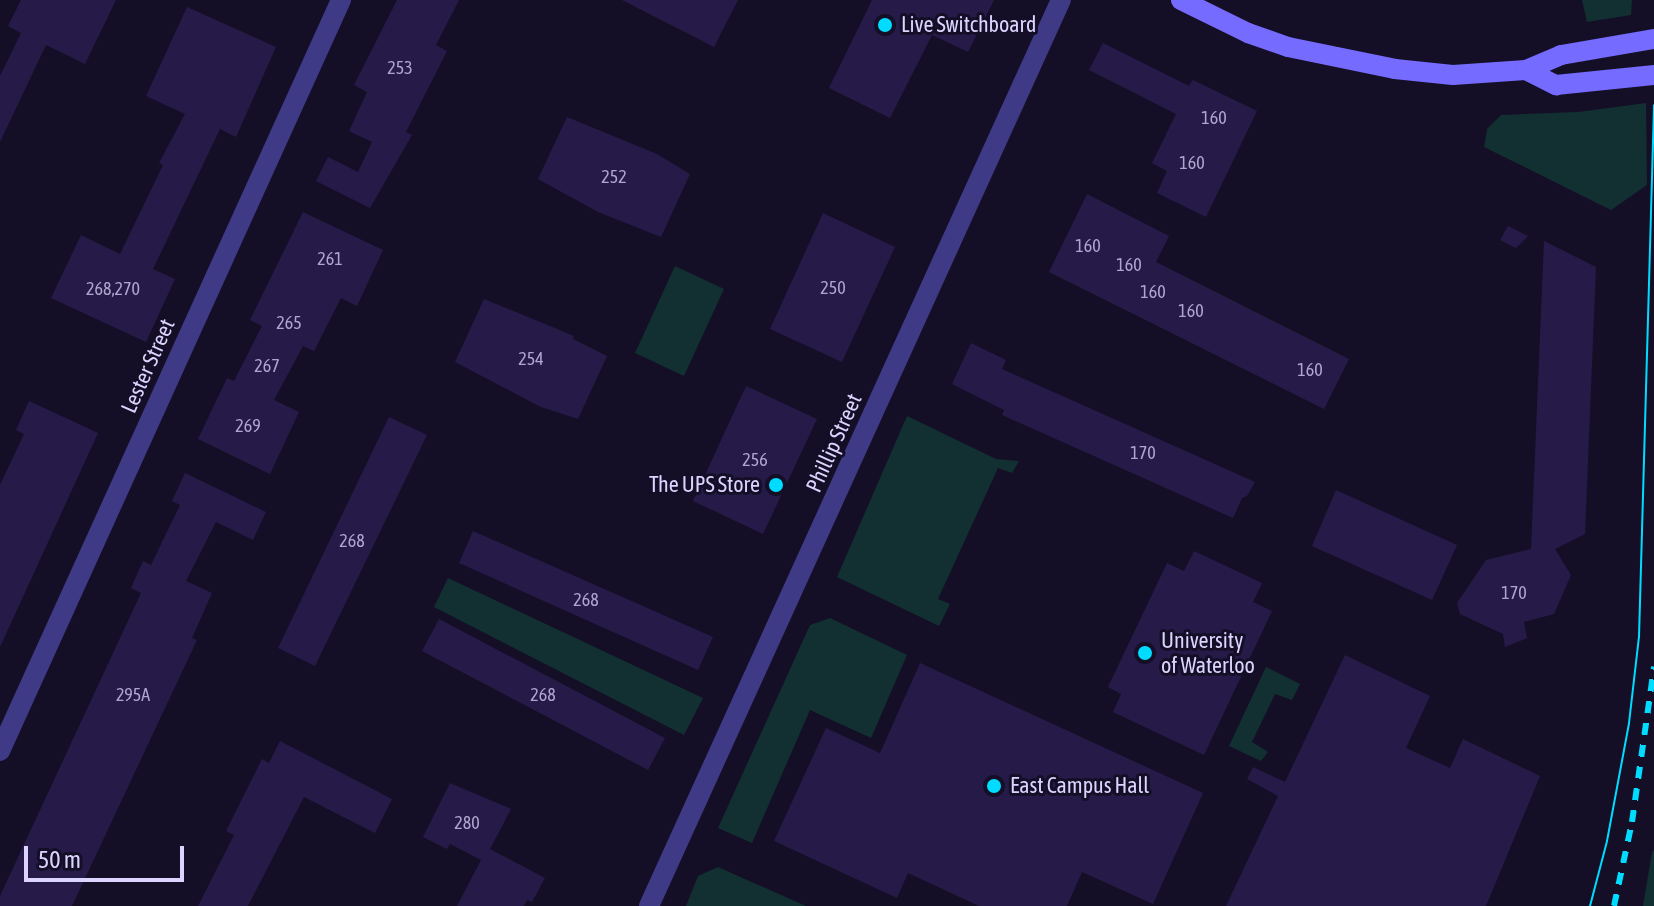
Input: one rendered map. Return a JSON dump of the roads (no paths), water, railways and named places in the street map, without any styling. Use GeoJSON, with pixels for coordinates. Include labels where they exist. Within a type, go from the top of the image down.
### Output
{"type":"FeatureCollection","features":[{"type":"Feature","properties":{"kind":"main road"},"geometry":{"type":"LineString","coordinates":[[1181,0],[1248,33],[1347,60],[1453,75],[1526,70],[1561,55],[1654,39]]}},
{"type":"Feature","properties":{"kind":"main road"},"geometry":{"type":"LineString","coordinates":[[1526,70],[1556,85],[1654,75]]}},
{"type":"Feature","properties":{"kind":"street","name":"Lester Street"},"geometry":{"type":"LineString","coordinates":[[0,751],[8,713],[341,0]]}},
{"type":"Feature","properties":{"kind":"street","name":"Phillip Street"},"geometry":{"type":"LineString","coordinates":[[649,906],[1061,0]]}},
{"type":"Feature","properties":{"kind":"tram line"},"geometry":{"type":"LineString","coordinates":[[1590,906],[1607,841],[1629,723],[1639,637],[1654,105]]}},
{"type":"Feature","properties":{"kind":"railway"},"geometry":{"type":"LineString","coordinates":[[1614,906],[1632,822],[1654,667]]}},
{"type":"Feature","properties":{"kind":"place","name":"Live Switchboard"},"geometry":{"type":"Point","coordinates":[885,25]}},
{"type":"Feature","properties":{"kind":"place","name":"The UPS Store"},"geometry":{"type":"Point","coordinates":[776,485]}},
{"type":"Feature","properties":{"kind":"place","name":"University of Waterloo"},"geometry":{"type":"Point","coordinates":[1145,653]}},
{"type":"Feature","properties":{"kind":"place","name":"East Campus Hall"},"geometry":{"type":"Point","coordinates":[994,786]}}]}
